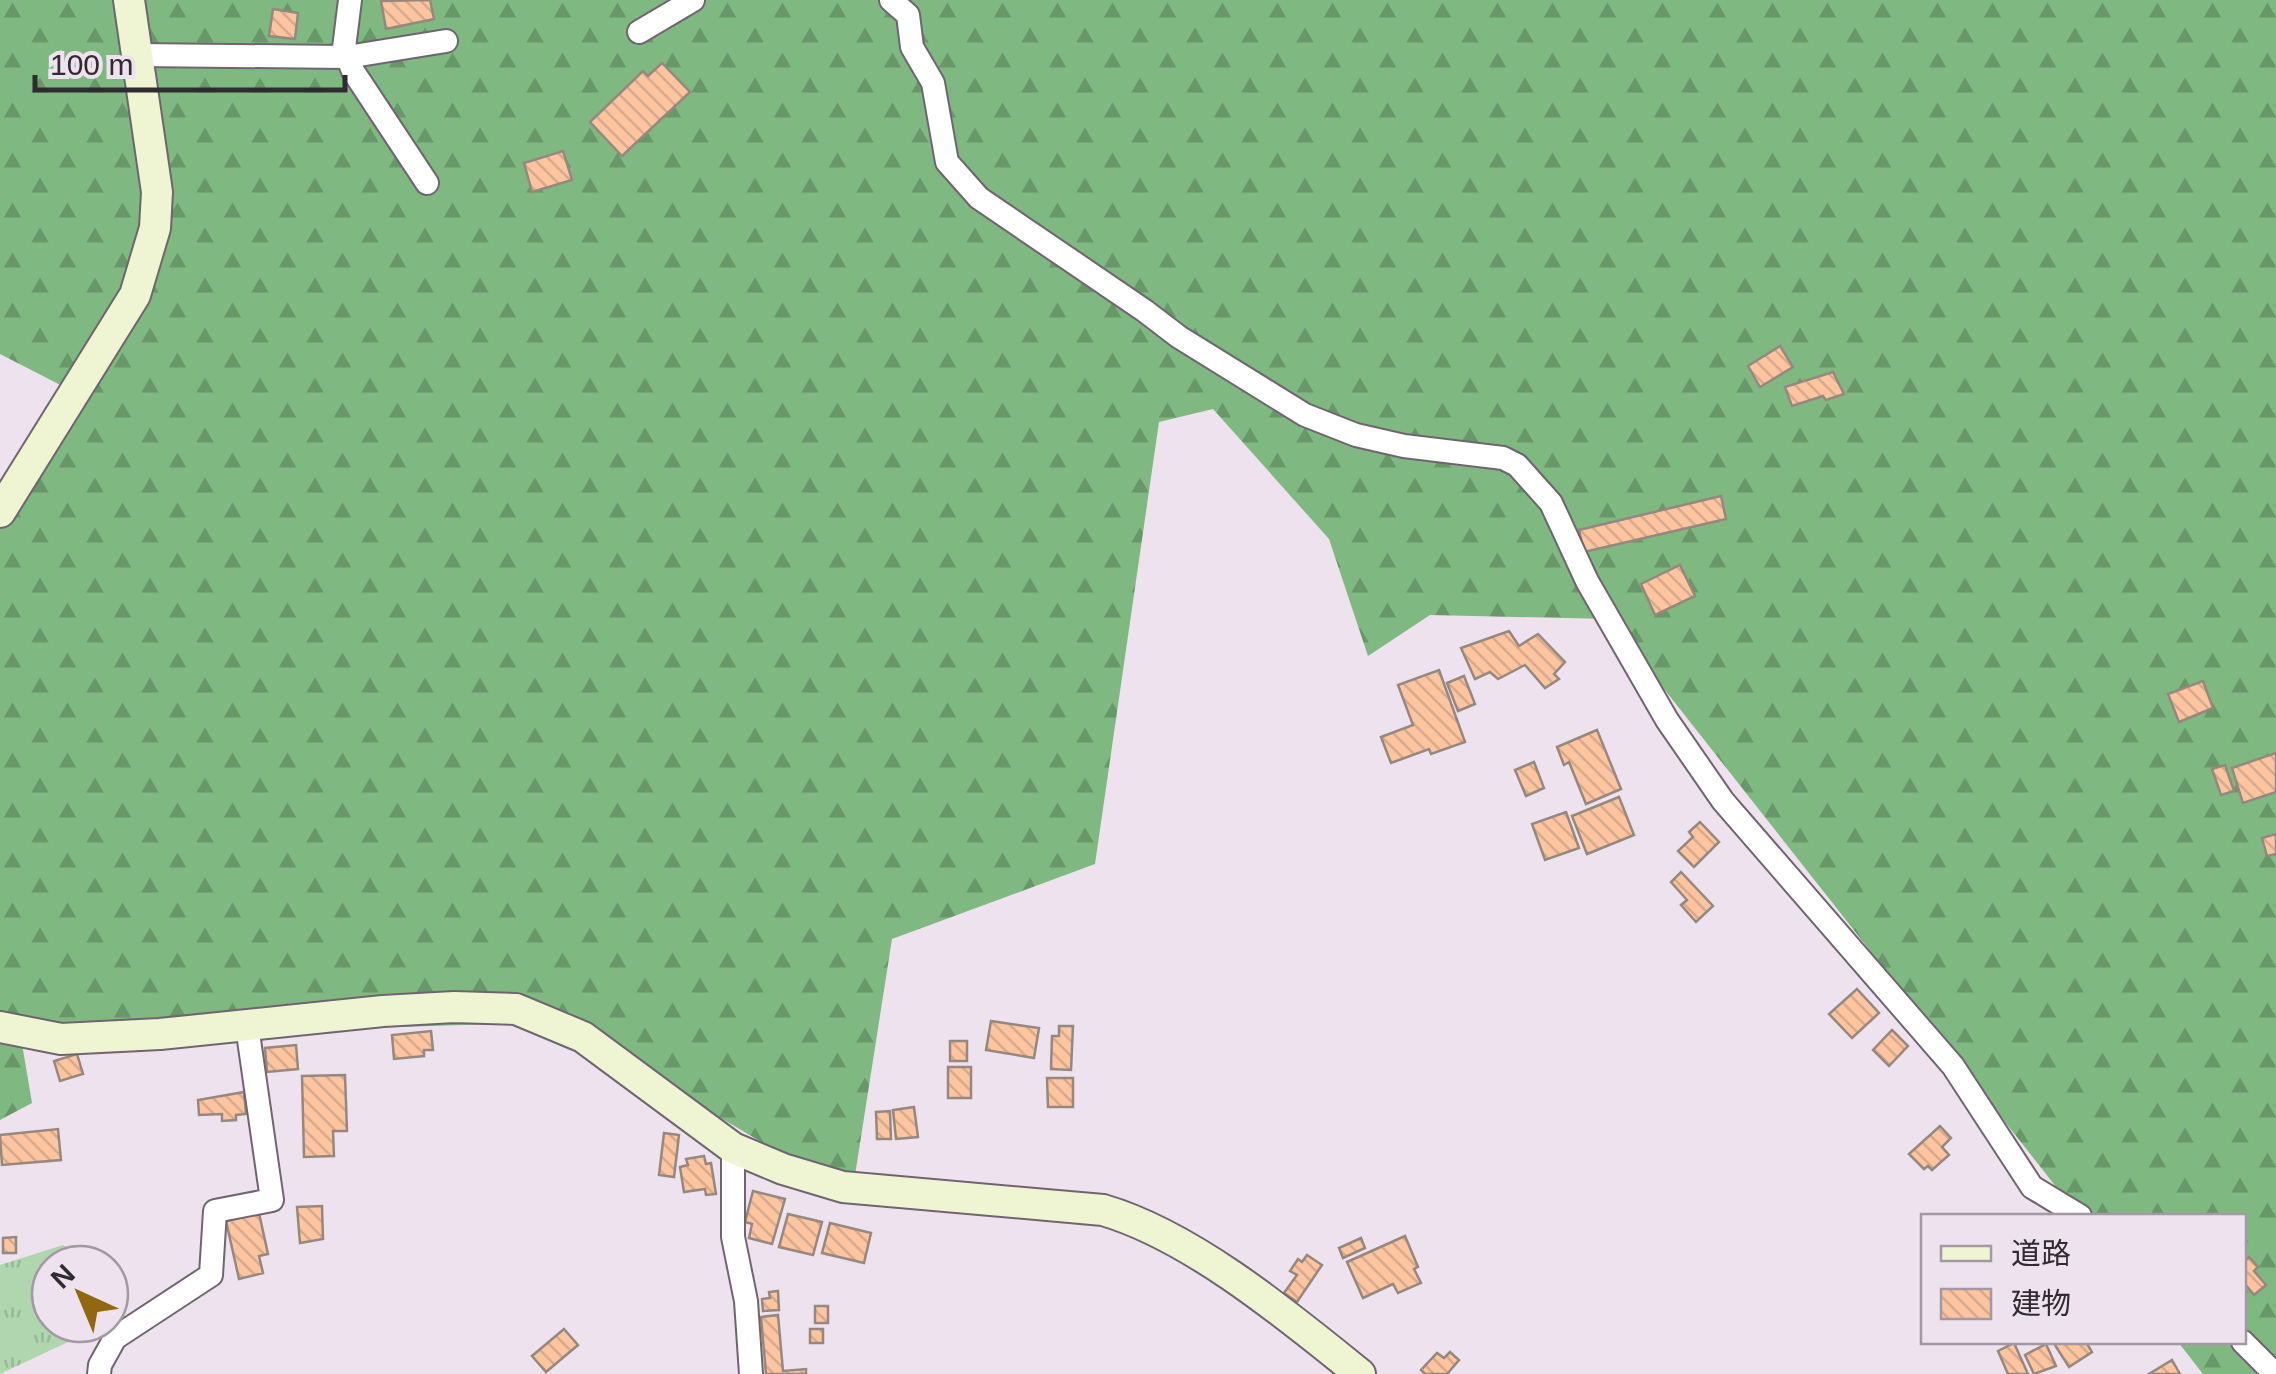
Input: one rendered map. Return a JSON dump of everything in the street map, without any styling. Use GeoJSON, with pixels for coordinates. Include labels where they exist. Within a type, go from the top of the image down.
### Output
{"type":"FeatureCollection","features":[{"type":"Feature","properties":{"kind":"street"},"geometry":{"type":"LineString","coordinates":[[0,512],[135,295],[146,266],[155,228],[157,192],[129,0]]}},
{"type":"Feature","properties":{"kind":"street"},"geometry":{"type":"LineString","coordinates":[[350,0],[344,48],[352,71],[427,183]]}},
{"type":"Feature","properties":{"kind":"street"},"geometry":{"type":"LineString","coordinates":[[639,32],[693,0]]}},
{"type":"Feature","properties":{"kind":"street"},"geometry":{"type":"LineString","coordinates":[[891,0],[908,15],[912,47],[933,83],[947,162],[979,198],[1145,310],[1178,338],[1304,415],[1356,435],[1404,446],[1502,458],[1518,466],[1552,503],[1587,582],[1658,706],[1723,801],[1953,1066],[2032,1187],[2077,1214]]}},
{"type":"Feature","properties":{"kind":"street"},"geometry":{"type":"LineString","coordinates":[[137,55],[347,57],[446,41]]}},
{"type":"Feature","properties":{"kind":"street"},"geometry":{"type":"LineString","coordinates":[[0,1027],[62,1038],[247,1026],[383,1011],[454,1007],[516,1010],[583,1037],[733,1148],[783,1169],[843,1187],[1103,1210],[1120,1215],[1168,1238],[1235,1280],[1297,1322],[1360,1374]]}},
{"type":"Feature","properties":{"kind":"street"},"geometry":{"type":"LineString","coordinates":[[100,1374],[100,1364],[115,1338],[211,1275],[215,1211],[272,1200],[247,1026]]}},
{"type":"Feature","properties":{"kind":"street"},"geometry":{"type":"LineString","coordinates":[[733,1148],[732,1237],[746,1301],[751,1374]]}},
{"type":"Feature","properties":{"kind":"street"},"geometry":{"type":"LineString","coordinates":[[2245,1344],[2275,1374]]}},
{"type":"Feature","properties":{"kind":"green space"},"geometry":{"type":"Polygon","coordinates":[[[0,0],[2276,0],[2276,1374],[2203,1374],[2180,1344],[2246,1344],[2246,1214],[2077,1214],[1609,619],[1430,615],[1368,656],[1329,539],[1213,409],[1159,422],[1095,864],[892,939],[853,1188],[775,1150],[558,1022],[147,1035],[20,1032],[32,1103],[0,1120],[0,504],[74,392],[0,354],[0,0]]]}},
{"type":"Feature","properties":{"kind":"green space"},"geometry":{"type":"Polygon","coordinates":[[[30,1255],[30,1344],[64,1344],[0,1374],[0,1265],[30,1255]]]}},
{"type":"Feature","properties":{"kind":"building"},"geometry":{"type":"Polygon","coordinates":[[[430,0],[434,19],[386,29],[381,1],[430,0]]]}},
{"type":"Feature","properties":{"kind":"building"},"geometry":{"type":"Polygon","coordinates":[[[273,9],[298,13],[295,39],[269,36],[273,9]]]}},
{"type":"Feature","properties":{"kind":"building"},"geometry":{"type":"Polygon","coordinates":[[[662,63],[690,92],[622,156],[590,122],[643,71],[648,76],[662,63]]]}},
{"type":"Feature","properties":{"kind":"building"},"geometry":{"type":"Polygon","coordinates":[[[563,151],[572,180],[532,192],[524,163],[563,151]]]}},
{"type":"Feature","properties":{"kind":"building"},"geometry":{"type":"Polygon","coordinates":[[[1780,346],[1793,367],[1760,387],[1748,366],[1780,346]]]}},
{"type":"Feature","properties":{"kind":"building"},"geometry":{"type":"Polygon","coordinates":[[[1833,372],[1844,394],[1792,406],[1785,387],[1833,372]]]}},
{"type":"Feature","properties":{"kind":"building"},"geometry":{"type":"Polygon","coordinates":[[[1721,496],[1726,519],[1584,552],[1579,530],[1721,496]]]}},
{"type":"Feature","properties":{"kind":"building"},"geometry":{"type":"Polygon","coordinates":[[[1680,565],[1695,596],[1655,615],[1641,584],[1680,565]]]}},
{"type":"Feature","properties":{"kind":"building"},"geometry":{"type":"Polygon","coordinates":[[[1509,631],[1519,646],[1538,634],[1565,662],[1554,674],[1559,679],[1545,688],[1525,665],[1498,679],[1490,672],[1475,679],[1461,648],[1509,631]]]}},
{"type":"Feature","properties":{"kind":"building"},"geometry":{"type":"Polygon","coordinates":[[[1439,670],[1465,742],[1431,754],[1429,749],[1391,763],[1381,737],[1413,725],[1398,685],[1439,670]]]}},
{"type":"Feature","properties":{"kind":"building"},"geometry":{"type":"Polygon","coordinates":[[[1464,676],[1475,704],[1458,711],[1447,683],[1464,676]]]}},
{"type":"Feature","properties":{"kind":"building"},"geometry":{"type":"Polygon","coordinates":[[[2203,681],[2213,708],[2179,722],[2168,694],[2203,681]]]}},
{"type":"Feature","properties":{"kind":"building"},"geometry":{"type":"Polygon","coordinates":[[[1597,730],[1621,789],[1586,804],[1569,762],[1564,765],[1557,747],[1597,730]]]}},
{"type":"Feature","properties":{"kind":"building"},"geometry":{"type":"Polygon","coordinates":[[[2276,753],[2276,792],[2243,803],[2232,768],[2276,753]]]}},
{"type":"Feature","properties":{"kind":"building"},"geometry":{"type":"Polygon","coordinates":[[[1534,762],[1544,788],[1526,796],[1515,770],[1534,762]]]}},
{"type":"Feature","properties":{"kind":"building"},"geometry":{"type":"Polygon","coordinates":[[[2225,765],[2234,791],[2221,795],[2212,769],[2225,765]]]}},
{"type":"Feature","properties":{"kind":"building"},"geometry":{"type":"Polygon","coordinates":[[[1619,797],[1634,835],[1587,854],[1572,816],[1619,797]]]}},
{"type":"Feature","properties":{"kind":"building"},"geometry":{"type":"Polygon","coordinates":[[[1566,812],[1579,848],[1545,860],[1532,824],[1566,812]]]}},
{"type":"Feature","properties":{"kind":"building"},"geometry":{"type":"Polygon","coordinates":[[[1700,822],[1719,842],[1694,867],[1678,851],[1693,837],[1689,832],[1700,822]]]}},
{"type":"Feature","properties":{"kind":"building"},"geometry":{"type":"Polygon","coordinates":[[[2276,834],[2276,854],[2267,856],[2262,838],[2276,834]]]}},
{"type":"Feature","properties":{"kind":"building"},"geometry":{"type":"Polygon","coordinates":[[[1681,872],[1713,906],[1696,922],[1681,905],[1687,900],[1671,882],[1681,872]]]}},
{"type":"Feature","properties":{"kind":"building"},"geometry":{"type":"Polygon","coordinates":[[[1857,989],[1879,1013],[1852,1038],[1829,1014],[1857,989]]]}},
{"type":"Feature","properties":{"kind":"building"},"geometry":{"type":"Polygon","coordinates":[[[991,1021],[1039,1028],[1034,1058],[986,1050],[991,1021]]]}},
{"type":"Feature","properties":{"kind":"building"},"geometry":{"type":"Polygon","coordinates":[[[1059,1026],[1073,1026],[1071,1070],[1051,1069],[1052,1036],[1059,1036],[1059,1026]]]}},
{"type":"Feature","properties":{"kind":"building"},"geometry":{"type":"Polygon","coordinates":[[[1892,1030],[1908,1046],[1889,1066],[1873,1050],[1892,1030]]]}},
{"type":"Feature","properties":{"kind":"building"},"geometry":{"type":"Polygon","coordinates":[[[431,1031],[433,1050],[424,1050],[424,1056],[394,1059],[392,1035],[431,1031]]]}},
{"type":"Feature","properties":{"kind":"building"},"geometry":{"type":"Polygon","coordinates":[[[950,1041],[967,1041],[967,1061],[950,1061],[950,1041]]]}},
{"type":"Feature","properties":{"kind":"building"},"geometry":{"type":"Polygon","coordinates":[[[296,1045],[298,1069],[267,1072],[265,1048],[296,1045]]]}},
{"type":"Feature","properties":{"kind":"building"},"geometry":{"type":"Polygon","coordinates":[[[77,1054],[83,1074],[60,1081],[54,1061],[77,1054]]]}},
{"type":"Feature","properties":{"kind":"building"},"geometry":{"type":"Polygon","coordinates":[[[948,1067],[971,1067],[971,1098],[948,1098],[948,1067]]]}},
{"type":"Feature","properties":{"kind":"building"},"geometry":{"type":"Polygon","coordinates":[[[345,1075],[347,1131],[333,1131],[334,1156],[304,1157],[302,1076],[345,1075]]]}},
{"type":"Feature","properties":{"kind":"building"},"geometry":{"type":"Polygon","coordinates":[[[1047,1078],[1073,1078],[1073,1107],[1048,1107],[1047,1078]]]}},
{"type":"Feature","properties":{"kind":"building"},"geometry":{"type":"Polygon","coordinates":[[[244,1092],[246,1114],[236,1115],[236,1120],[222,1121],[222,1114],[199,1115],[198,1100],[244,1092]]]}},
{"type":"Feature","properties":{"kind":"building"},"geometry":{"type":"Polygon","coordinates":[[[914,1107],[918,1137],[896,1139],[893,1110],[914,1107]]]}},
{"type":"Feature","properties":{"kind":"building"},"geometry":{"type":"Polygon","coordinates":[[[890,1111],[891,1139],[877,1139],[876,1112],[890,1111]]]}},
{"type":"Feature","properties":{"kind":"building"},"geometry":{"type":"Polygon","coordinates":[[[1940,1126],[1951,1138],[1942,1147],[1949,1155],[1932,1170],[1928,1166],[1924,1169],[1909,1154],[1940,1126]]]}},
{"type":"Feature","properties":{"kind":"building"},"geometry":{"type":"Polygon","coordinates":[[[58,1129],[61,1160],[2,1165],[0,1135],[58,1129]]]}},
{"type":"Feature","properties":{"kind":"building"},"geometry":{"type":"Polygon","coordinates":[[[664,1133],[679,1135],[674,1177],[659,1175],[664,1133]]]}},
{"type":"Feature","properties":{"kind":"building"},"geometry":{"type":"Polygon","coordinates":[[[704,1156],[706,1164],[711,1163],[716,1194],[706,1195],[705,1189],[684,1192],[680,1167],[688,1165],[686,1159],[704,1156]]]}},
{"type":"Feature","properties":{"kind":"building"},"geometry":{"type":"Polygon","coordinates":[[[753,1191],[785,1199],[772,1244],[749,1238],[752,1224],[745,1222],[753,1191]]]}},
{"type":"Feature","properties":{"kind":"building"},"geometry":{"type":"Polygon","coordinates":[[[322,1206],[323,1239],[300,1243],[297,1207],[322,1206]]]}},
{"type":"Feature","properties":{"kind":"building"},"geometry":{"type":"Polygon","coordinates":[[[259,1213],[268,1254],[259,1256],[263,1273],[239,1279],[226,1221],[259,1213]]]}},
{"type":"Feature","properties":{"kind":"building"},"geometry":{"type":"Polygon","coordinates":[[[788,1214],[822,1222],[813,1255],[779,1247],[788,1214]]]}},
{"type":"Feature","properties":{"kind":"building"},"geometry":{"type":"Polygon","coordinates":[[[830,1223],[871,1233],[864,1263],[822,1253],[830,1223]]]}},
{"type":"Feature","properties":{"kind":"building"},"geometry":{"type":"Polygon","coordinates":[[[1405,1236],[1421,1283],[1398,1293],[1393,1284],[1363,1298],[1347,1262],[1405,1236]]]}},
{"type":"Feature","properties":{"kind":"building"},"geometry":{"type":"Polygon","coordinates":[[[16,1237],[16,1253],[3,1253],[3,1238],[16,1237]]]}},
{"type":"Feature","properties":{"kind":"building"},"geometry":{"type":"Polygon","coordinates":[[[1361,1238],[1365,1248],[1343,1258],[1339,1248],[1361,1238]]]}},
{"type":"Feature","properties":{"kind":"building"},"geometry":{"type":"Polygon","coordinates":[[[1307,1255],[1322,1265],[1297,1302],[1284,1293],[1297,1275],[1290,1271],[1298,1259],[1302,1262],[1307,1255]]]}},
{"type":"Feature","properties":{"kind":"building"},"geometry":{"type":"Polygon","coordinates":[[[2249,1257],[2258,1267],[2254,1271],[2266,1285],[2254,1295],[2246,1285],[2249,1257]]]}},
{"type":"Feature","properties":{"kind":"building"},"geometry":{"type":"Polygon","coordinates":[[[778,1291],[779,1310],[763,1311],[762,1299],[770,1298],[769,1292],[778,1291]]]}},
{"type":"Feature","properties":{"kind":"building"},"geometry":{"type":"Polygon","coordinates":[[[815,1306],[828,1306],[828,1323],[815,1323],[815,1306]]]}},
{"type":"Feature","properties":{"kind":"building"},"geometry":{"type":"Polygon","coordinates":[[[778,1315],[783,1371],[806,1369],[806,1374],[766,1374],[761,1317],[778,1315]]]}},
{"type":"Feature","properties":{"kind":"building"},"geometry":{"type":"Polygon","coordinates":[[[564,1329],[578,1345],[546,1372],[532,1356],[564,1329]]]}},
{"type":"Feature","properties":{"kind":"building"},"geometry":{"type":"Polygon","coordinates":[[[810,1329],[823,1329],[823,1343],[810,1343],[810,1329]]]}},
{"type":"Feature","properties":{"kind":"building"},"geometry":{"type":"Polygon","coordinates":[[[2014,1344],[2028,1374],[2008,1374],[1998,1351],[2014,1344]]]}},
{"type":"Feature","properties":{"kind":"building"},"geometry":{"type":"Polygon","coordinates":[[[2046,1344],[2056,1366],[2034,1374],[2025,1355],[2046,1344]]]}},
{"type":"Feature","properties":{"kind":"building"},"geometry":{"type":"Polygon","coordinates":[[[2054,1344],[2087,1344],[2092,1352],[2069,1367],[2054,1344]]]}},
{"type":"Feature","properties":{"kind":"building"},"geometry":{"type":"Polygon","coordinates":[[[1450,1352],[1459,1360],[1447,1374],[1425,1374],[1421,1370],[1437,1353],[1444,1358],[1450,1352]]]}},
{"type":"Feature","properties":{"kind":"building"},"geometry":{"type":"Polygon","coordinates":[[[2172,1360],[2180,1374],[2149,1374],[2172,1360]]]}}]}
